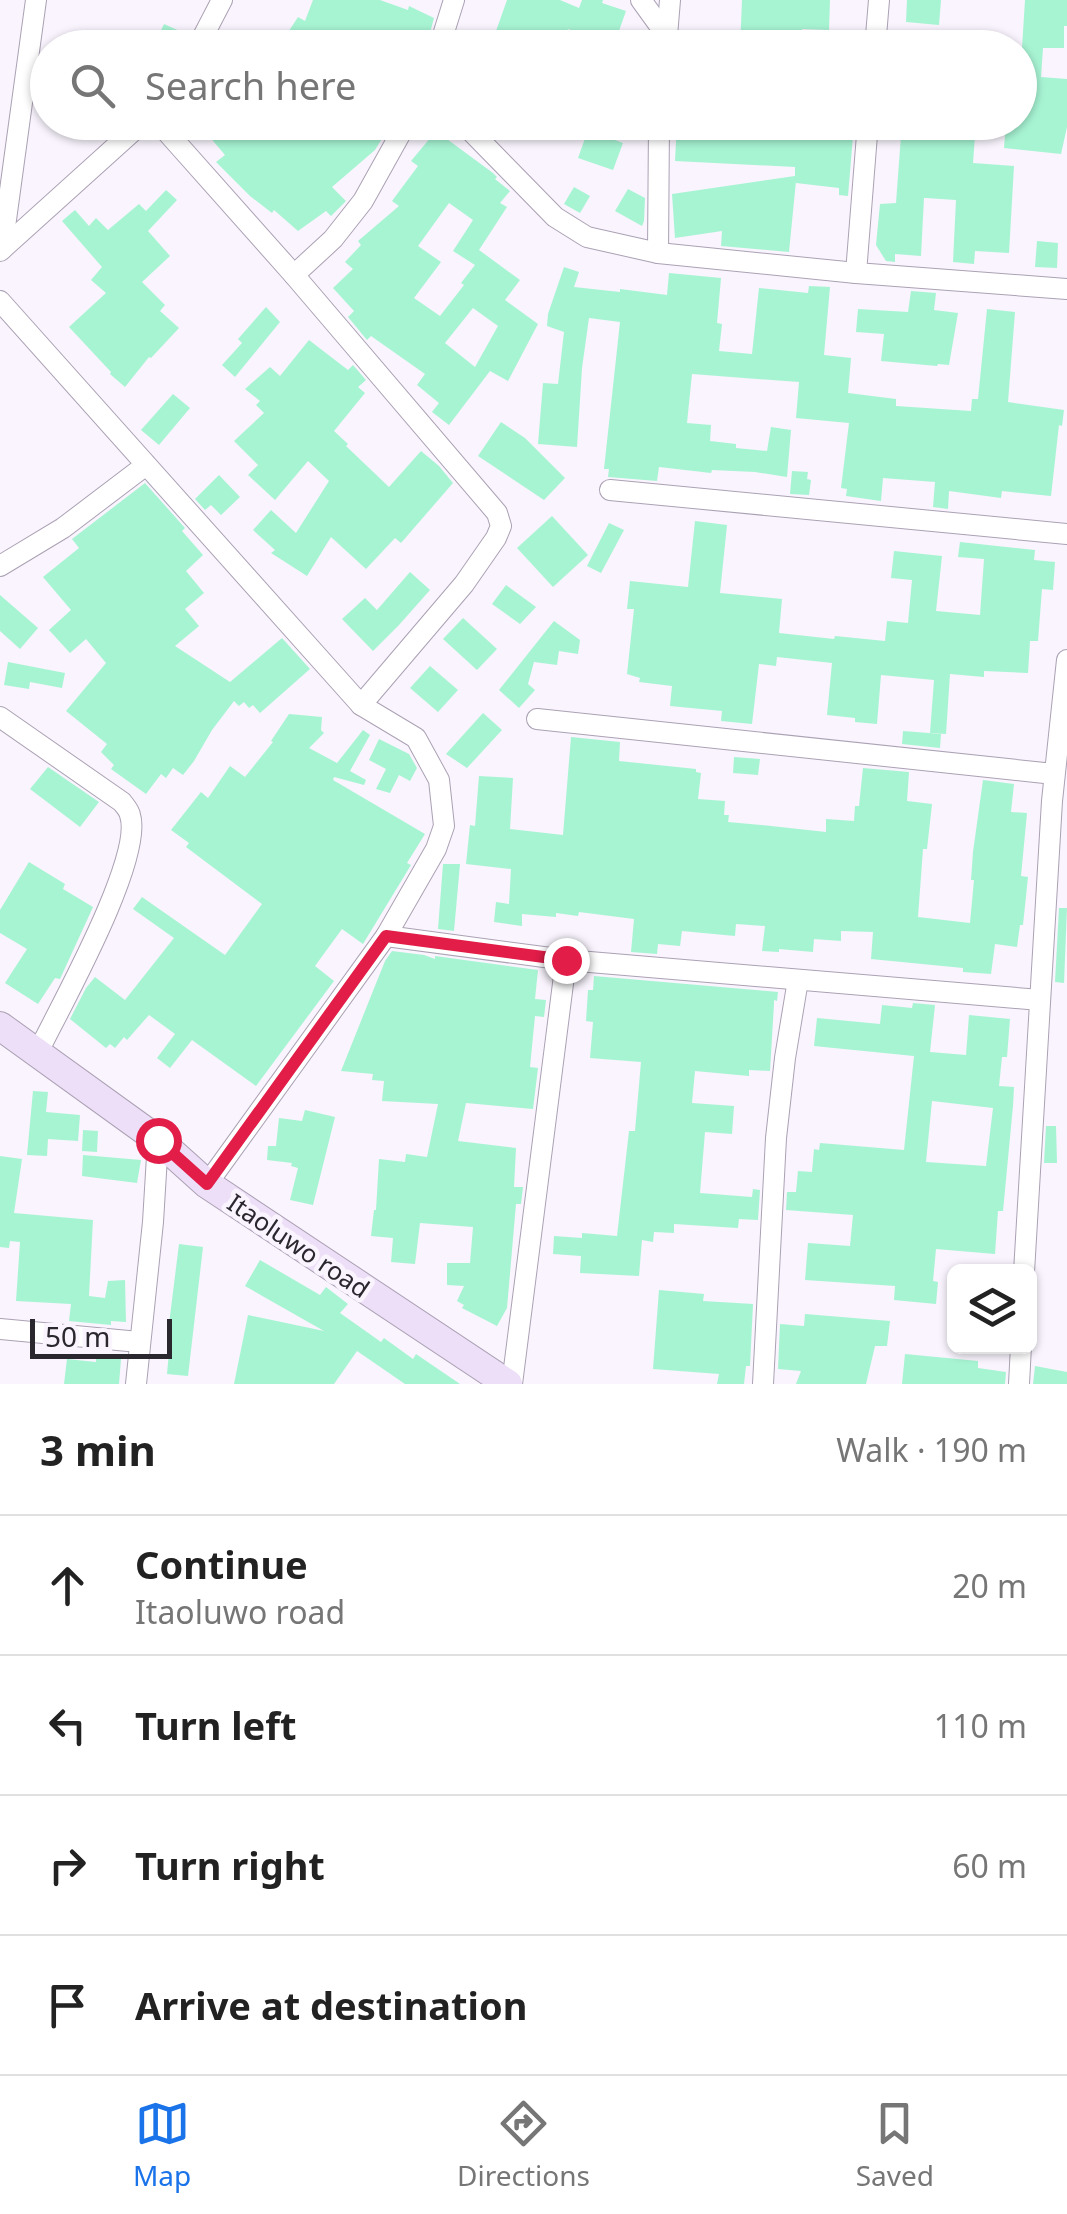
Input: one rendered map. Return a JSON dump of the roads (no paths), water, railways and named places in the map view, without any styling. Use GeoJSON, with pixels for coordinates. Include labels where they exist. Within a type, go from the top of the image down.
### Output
{"type":"FeatureCollection","features":[{"type":"Feature","properties":{"kind":"street"},"geometry":{"type":"LineString","coordinates":[[32,30],[36,0]]}},
{"type":"Feature","properties":{"kind":"street"},"geometry":{"type":"LineString","coordinates":[[206,30],[222,0]]}},
{"type":"Feature","properties":{"kind":"street"},"geometry":{"type":"LineString","coordinates":[[445,30],[454,0]]}},
{"type":"Feature","properties":{"kind":"street"},"geometry":{"type":"LineString","coordinates":[[642,0],[660,30]]}},
{"type":"Feature","properties":{"kind":"street"},"geometry":{"type":"LineString","coordinates":[[668,30],[670,0]]}},
{"type":"Feature","properties":{"kind":"street"},"geometry":{"type":"LineString","coordinates":[[876,30],[878,0]]}},
{"type":"Feature","properties":{"kind":"street"},"geometry":{"type":"LineString","coordinates":[[1,250],[30,43]]}},
{"type":"Feature","properties":{"kind":"street"},"geometry":{"type":"LineString","coordinates":[[1,250],[123,140]]}},
{"type":"Feature","properties":{"kind":"street"},"geometry":{"type":"LineString","coordinates":[[174,140],[497,514],[501,526],[464,584],[361,705]]}},
{"type":"Feature","properties":{"kind":"street"},"geometry":{"type":"LineString","coordinates":[[294,275],[333,238],[363,201],[396,140]]}},
{"type":"Feature","properties":{"kind":"street"},"geometry":{"type":"LineString","coordinates":[[480,140],[555,216],[587,237],[658,254],[1067,289]]}},
{"type":"Feature","properties":{"kind":"street"},"geometry":{"type":"LineString","coordinates":[[658,254],[659,140]]}},
{"type":"Feature","properties":{"kind":"street"},"geometry":{"type":"LineString","coordinates":[[856,273],[867,140]]}},
{"type":"Feature","properties":{"kind":"street"},"geometry":{"type":"LineString","coordinates":[[0,300],[361,705],[416,738],[440,780],[444,826],[436,850],[386,936],[207,1184]]}},
{"type":"Feature","properties":{"kind":"street"},"geometry":{"type":"LineString","coordinates":[[0,566],[63,528],[146,465]]}},
{"type":"Feature","properties":{"kind":"street"},"geometry":{"type":"LineString","coordinates":[[610,490],[1067,534]]}},
{"type":"Feature","properties":{"kind":"street"},"geometry":{"type":"LineString","coordinates":[[1024,1264],[1040,1000],[1060,801],[1054,774],[1067,660]]}},
{"type":"Feature","properties":{"kind":"street"},"geometry":{"type":"LineString","coordinates":[[0,717],[122,802],[130,816],[128,858],[118,889],[38,1052]]}},
{"type":"Feature","properties":{"kind":"street"},"geometry":{"type":"LineString","coordinates":[[537,719],[1054,774]]}},
{"type":"Feature","properties":{"kind":"street"},"geometry":{"type":"LineString","coordinates":[[386,936],[566,960],[1040,1000]]}},
{"type":"Feature","properties":{"kind":"street"},"geometry":{"type":"LineString","coordinates":[[510,1384],[566,960]]}},
{"type":"Feature","properties":{"kind":"street"},"geometry":{"type":"LineString","coordinates":[[763,1384],[776,1138],[798,980]]}},
{"type":"Feature","properties":{"kind":"street","name":"Itaoluwo road"},"geometry":{"type":"LineString","coordinates":[[0,1026],[158,1140],[207,1184],[510,1384]]}},
{"type":"Feature","properties":{"kind":"street"},"geometry":{"type":"LineString","coordinates":[[136,1384],[158,1140]]}},
{"type":"Feature","properties":{"kind":"street"},"geometry":{"type":"LineString","coordinates":[[0,1329],[139,1342]]}},
{"type":"Feature","properties":{"kind":"street"},"geometry":{"type":"LineString","coordinates":[[1019,1384],[1021,1354]]}}]}
